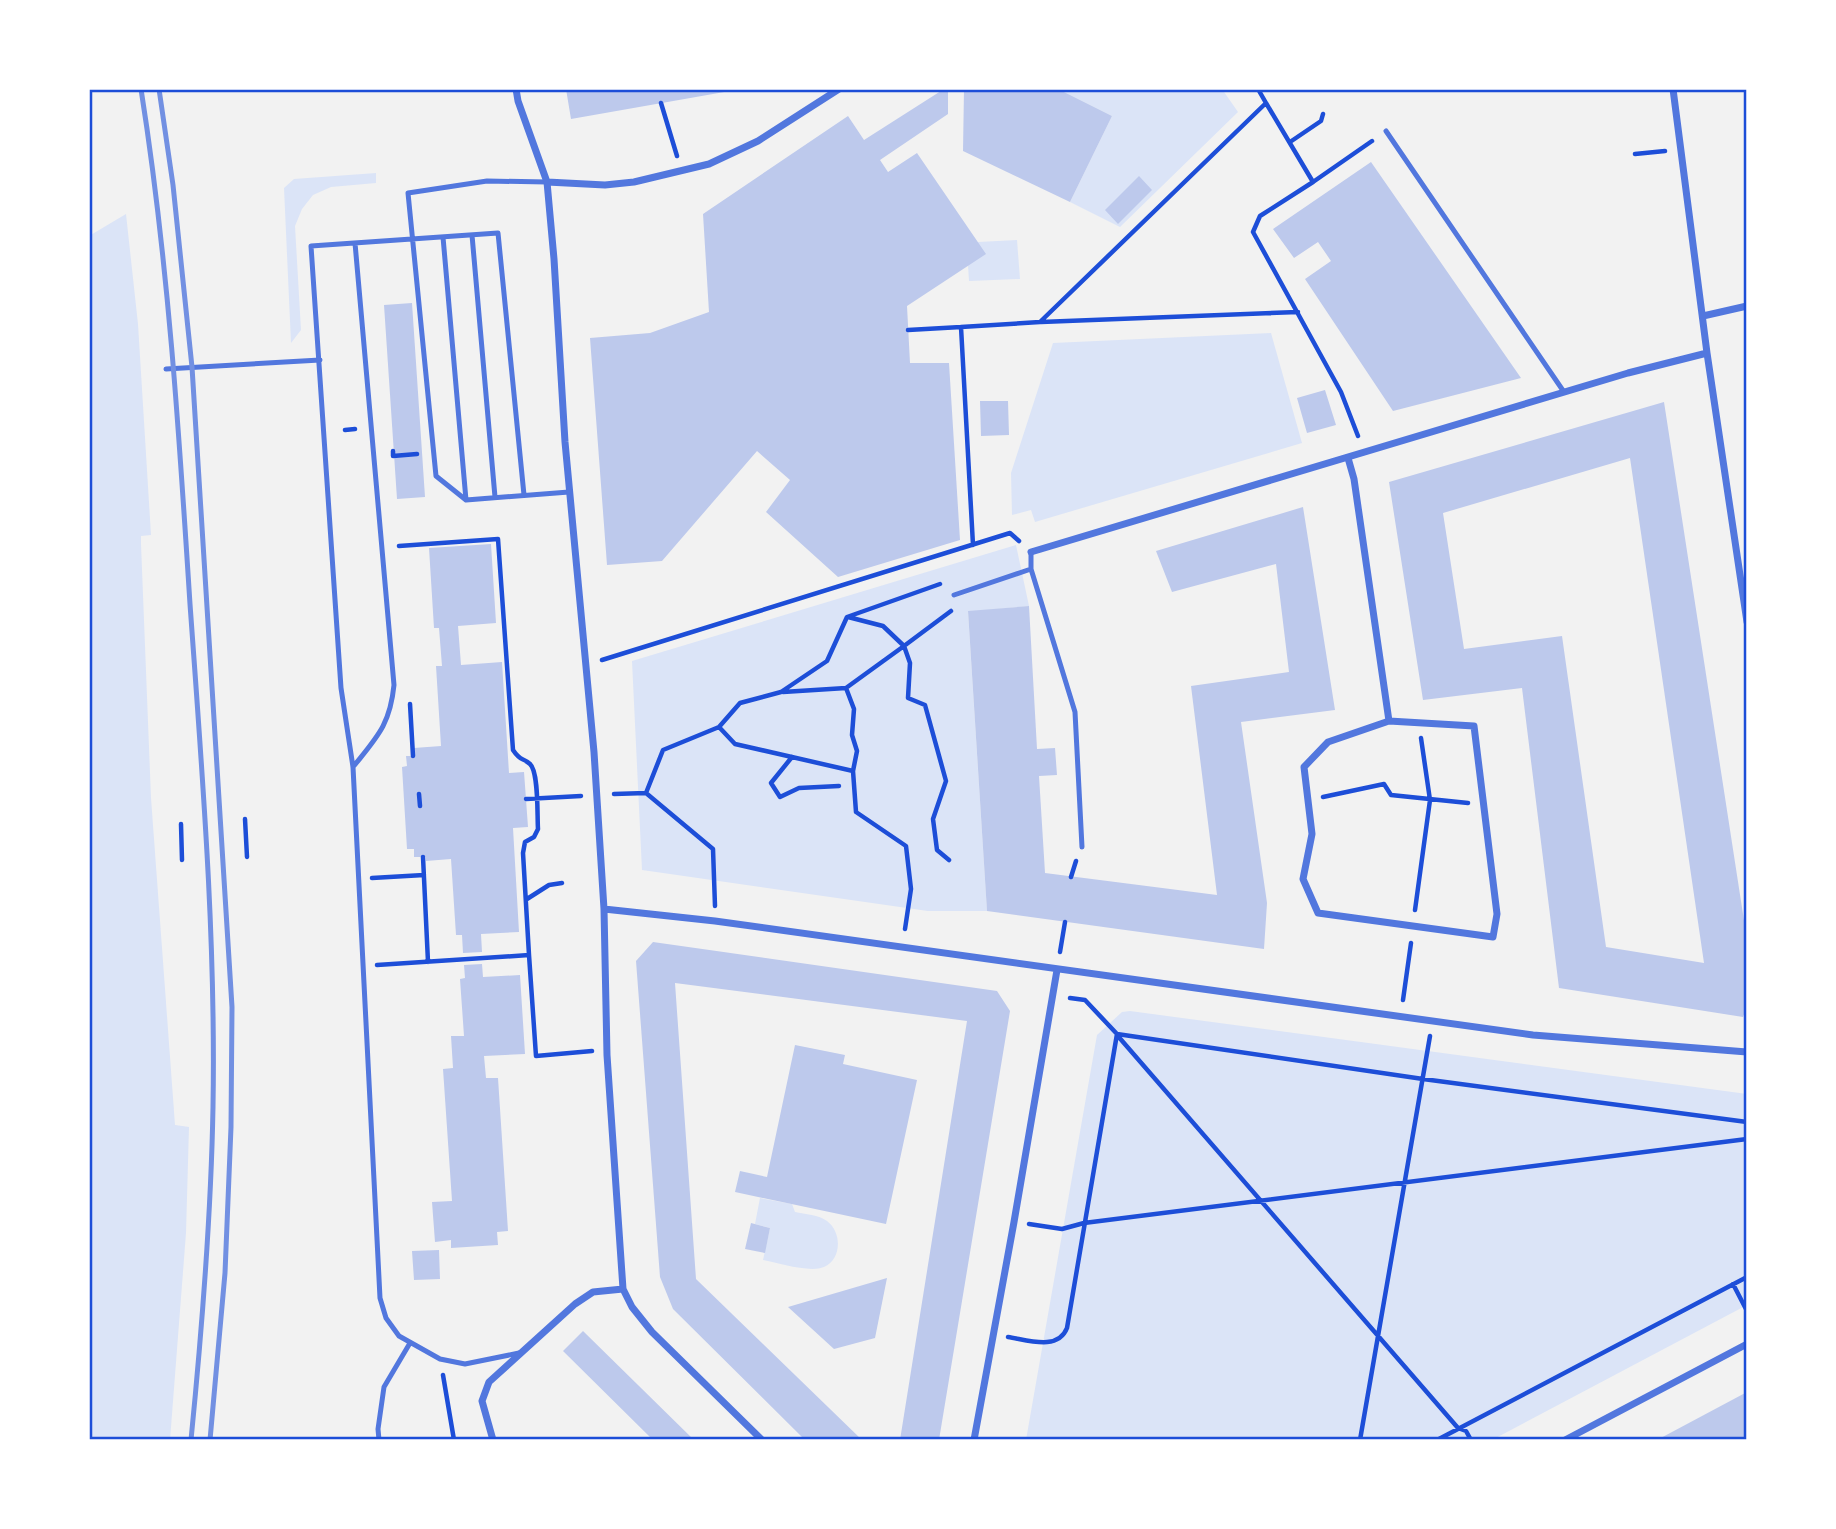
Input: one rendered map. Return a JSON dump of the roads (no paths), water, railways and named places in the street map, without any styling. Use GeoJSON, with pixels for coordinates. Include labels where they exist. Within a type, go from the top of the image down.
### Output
{"type":"FeatureCollection","features":[{"type":"Feature","properties":{"kind":"street"},"geometry":{"type":"LineString","coordinates":[[516,89],[547,182],[569,492],[604,909],[607,1050],[624,1289],[632,1307],[653,1332],[762,1440]]}},
{"type":"Feature","properties":{"kind":"street"},"geometry":{"type":"LineString","coordinates":[[547,182],[605,185],[634,182],[709,164],[758,141],[839,89]]}},
{"type":"Feature","properties":{"kind":"street"},"geometry":{"type":"LineString","coordinates":[[1674,89],[1707,353],[1747,622]]}},
{"type":"Feature","properties":{"kind":"street"},"geometry":{"type":"LineString","coordinates":[[1703,316],[1747,306]]}},
{"type":"Feature","properties":{"kind":"street"},"geometry":{"type":"LineString","coordinates":[[1031,552],[1564,392],[1707,353]]}},
{"type":"Feature","properties":{"kind":"street"},"geometry":{"type":"LineString","coordinates":[[1348,458],[1354,479],[1389,721]]}},
{"type":"Feature","properties":{"kind":"street"},"geometry":{"type":"LineString","coordinates":[[1389,721],[1474,726],[1497,914],[1493,937],[1318,914],[1303,879],[1312,834],[1304,767],[1328,742],[1389,721]]}},
{"type":"Feature","properties":{"kind":"street"},"geometry":{"type":"LineString","coordinates":[[604,909],[715,921],[1533,1035],[1747,1052]]}},
{"type":"Feature","properties":{"kind":"street"},"geometry":{"type":"LineString","coordinates":[[974,1440],[1057,970]]}},
{"type":"Feature","properties":{"kind":"street"},"geometry":{"type":"LineString","coordinates":[[493,1440],[482,1401],[489,1382],[575,1304],[593,1292],[624,1289]]}},
{"type":"Feature","properties":{"kind":"street"},"geometry":{"type":"LineString","coordinates":[[1565,1440],[1747,1344]]}},
{"type":"Feature","properties":{"kind":"lane"},"geometry":{"type":"LineString","coordinates":[[1387,131],[1564,392]]}},
{"type":"Feature","properties":{"kind":"lane"},"geometry":{"type":"LineString","coordinates":[[547,182],[487,181],[408,193],[436,476],[466,500],[569,492]]}},
{"type":"Feature","properties":{"kind":"lane"},"geometry":{"type":"LineString","coordinates":[[521,1353],[465,1364],[440,1359],[399,1336],[386,1318],[378,1283],[353,767],[341,688],[311,246],[498,233],[524,495]]}},
{"type":"Feature","properties":{"kind":"lane"},"geometry":{"type":"LineString","coordinates":[[472,235],[495,497]]}},
{"type":"Feature","properties":{"kind":"lane"},"geometry":{"type":"LineString","coordinates":[[443,237],[466,500]]}},
{"type":"Feature","properties":{"kind":"lane"},"geometry":{"type":"LineString","coordinates":[[353,767],[377,739],[386,723],[394,685],[355,243]]}},
{"type":"Feature","properties":{"kind":"lane"},"geometry":{"type":"LineString","coordinates":[[166,369],[320,360]]}},
{"type":"Feature","properties":{"kind":"lane"},"geometry":{"type":"LineString","coordinates":[[214,366],[215,376]]}},
{"type":"Feature","properties":{"kind":"lane"},"geometry":{"type":"LineString","coordinates":[[1031,552],[1031,569],[1075,712],[1082,847]]}},
{"type":"Feature","properties":{"kind":"lane"},"geometry":{"type":"LineString","coordinates":[[954,595],[1031,569]]}},
{"type":"Feature","properties":{"kind":"lane"},"geometry":{"type":"LineString","coordinates":[[379,1440],[384,1387],[410,1343]]}},
{"type":"Feature","properties":{"kind":"railway"},"geometry":{"type":"LineString","coordinates":[[141,89],[172,346],[210,918],[212,1149],[191,1440]]}},
{"type":"Feature","properties":{"kind":"railway"},"geometry":{"type":"LineString","coordinates":[[159,89],[173,185],[192,367],[232,1007],[231,1127],[225,1273],[210,1440]]}}]}
